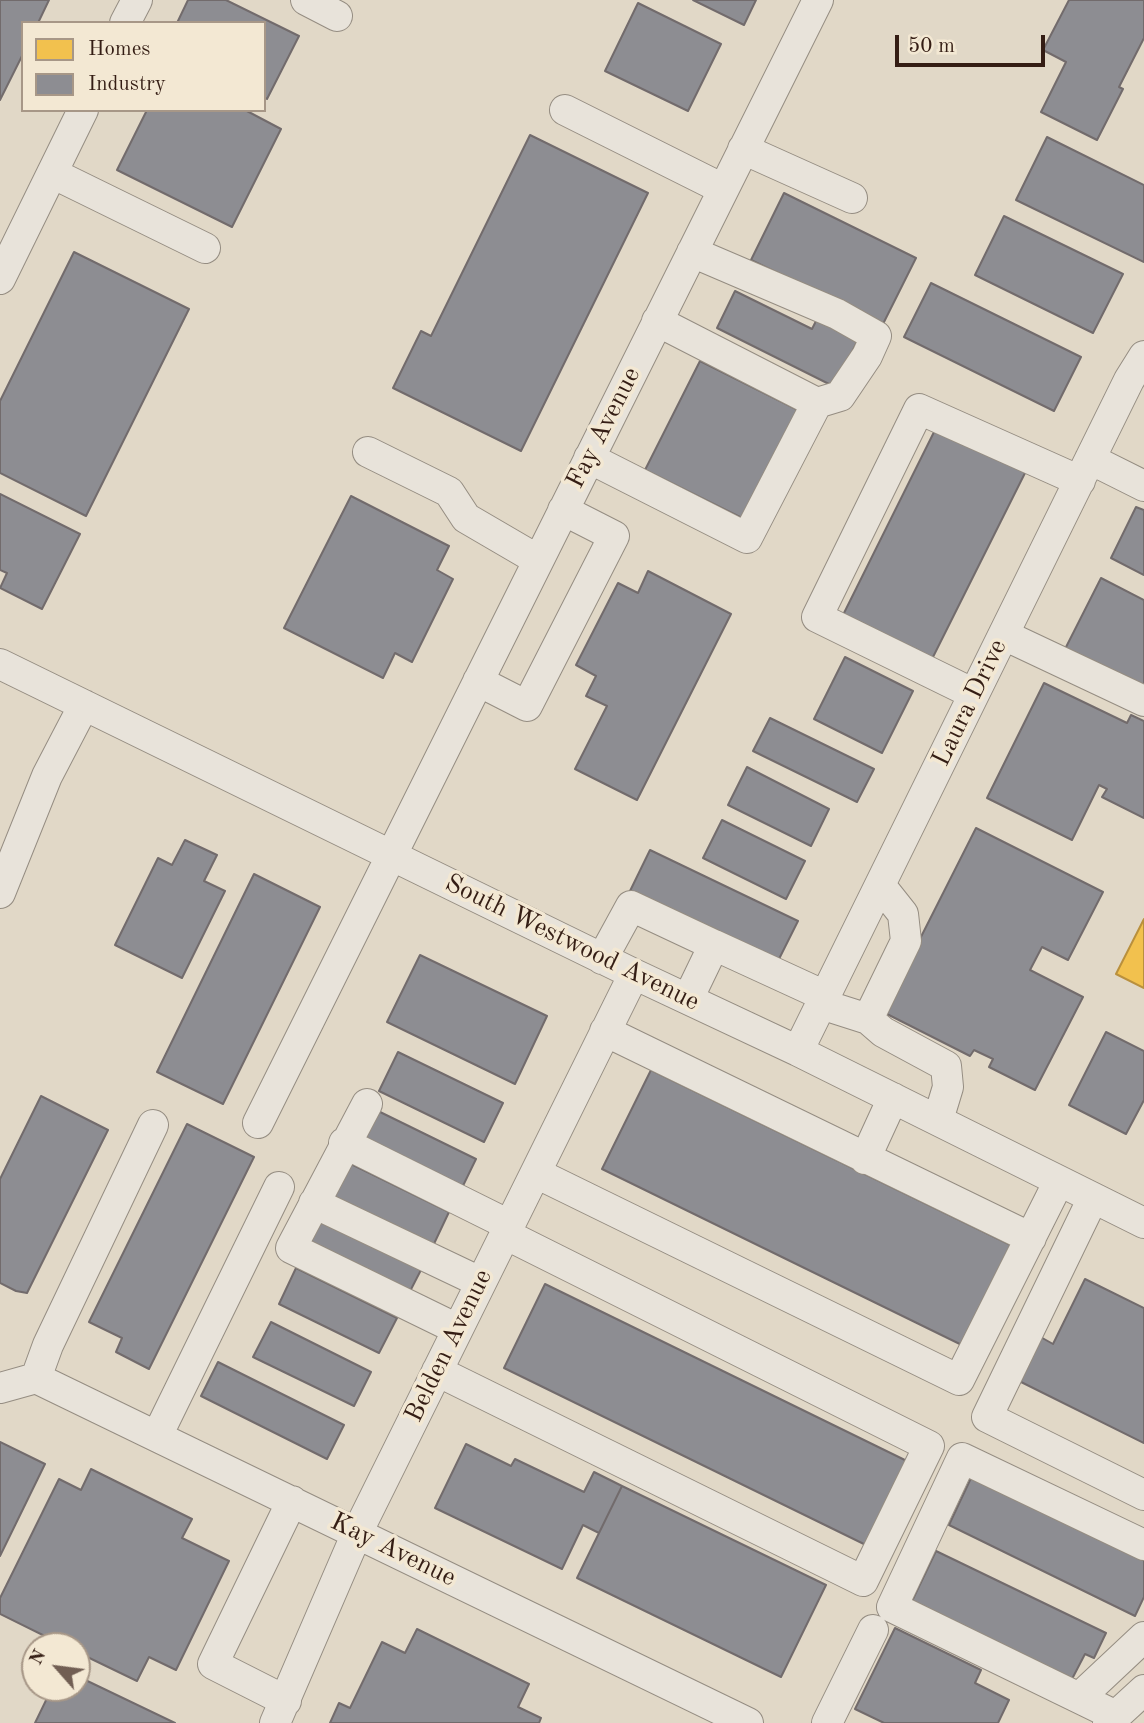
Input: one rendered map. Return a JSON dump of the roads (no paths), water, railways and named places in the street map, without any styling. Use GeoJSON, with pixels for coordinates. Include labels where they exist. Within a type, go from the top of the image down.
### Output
{"type":"FeatureCollection","features":[{"type":"Feature","properties":{"kind":"street"},"geometry":{"type":"LineString","coordinates":[[126,21],[137,0]]}},
{"type":"Feature","properties":{"kind":"street"},"geometry":{"type":"LineString","coordinates":[[306,0],[337,16]]}},
{"type":"Feature","properties":{"kind":"street","name":"Fay Avenue"},"geometry":{"type":"LineString","coordinates":[[258,1123],[818,0]]}},
{"type":"Feature","properties":{"kind":"street"},"geometry":{"type":"LineString","coordinates":[[565,110],[723,189]]}},
{"type":"Feature","properties":{"kind":"street"},"geometry":{"type":"LineString","coordinates":[[0,279],[82,112]]}},
{"type":"Feature","properties":{"kind":"street"},"geometry":{"type":"LineString","coordinates":[[743,149],[852,198]]}},
{"type":"Feature","properties":{"kind":"street"},"geometry":{"type":"LineString","coordinates":[[52,173],[205,248]]}},
{"type":"Feature","properties":{"kind":"street"},"geometry":{"type":"LineString","coordinates":[[657,321],[817,403],[840,396],[867,356],[876,336],[837,314],[692,252]]}},
{"type":"Feature","properties":{"kind":"street","name":"Laura Drive"},"geometry":{"type":"LineString","coordinates":[[798,1051],[1144,356]]}},
{"type":"Feature","properties":{"kind":"street"},"geometry":{"type":"LineString","coordinates":[[589,458],[747,538],[817,403]]}},
{"type":"Feature","properties":{"kind":"street"},"geometry":{"type":"LineString","coordinates":[[974,694],[817,617],[919,409],[1085,470],[1144,485]]}},
{"type":"Feature","properties":{"kind":"street"},"geometry":{"type":"LineString","coordinates":[[368,452],[449,492],[466,518],[538,561]]}},
{"type":"Feature","properties":{"kind":"street"},"geometry":{"type":"LineString","coordinates":[[478,681],[527,706],[614,536],[563,510]]}},
{"type":"Feature","properties":{"kind":"street"},"geometry":{"type":"LineString","coordinates":[[1004,635],[1144,701]]}},
{"type":"Feature","properties":{"kind":"street","name":"South Westwood Avenue"},"geometry":{"type":"LineString","coordinates":[[0,664],[602,959],[798,1051],[1144,1223]]}},
{"type":"Feature","properties":{"kind":"street"},"geometry":{"type":"LineString","coordinates":[[0,892],[10,839],[84,705]]}},
{"type":"Feature","properties":{"kind":"street"},"geometry":{"type":"LineString","coordinates":[[868,1019],[906,941],[903,914],[880,885]]}},
{"type":"Feature","properties":{"kind":"street"},"geometry":{"type":"LineString","coordinates":[[602,959],[631,906],[823,1000],[868,1019],[883,1032],[946,1066],[948,1087],[938,1121]]}},
{"type":"Feature","properties":{"kind":"street"},"geometry":{"type":"LineString","coordinates":[[688,999],[714,945]]}},
{"type":"Feature","properties":{"kind":"street","name":"Belden Avenue"},"geometry":{"type":"LineString","coordinates":[[280,1712],[357,1532],[634,974]]}},
{"type":"Feature","properties":{"kind":"street"},"geometry":{"type":"LineString","coordinates":[[606,1031],[1031,1238]]}},
{"type":"Feature","properties":{"kind":"street"},"geometry":{"type":"LineString","coordinates":[[865,1158],[892,1098]]}},
{"type":"Feature","properties":{"kind":"street"},"geometry":{"type":"LineString","coordinates":[[367,1104],[344,1143],[291,1248],[457,1329]]}},
{"type":"Feature","properties":{"kind":"street"},"geometry":{"type":"LineString","coordinates":[[0,1388],[36,1378],[48,1345],[153,1125]]}},
{"type":"Feature","properties":{"kind":"street"},"geometry":{"type":"LineString","coordinates":[[344,1143],[507,1230],[929,1446],[863,1581],[437,1371]]}},
{"type":"Feature","properties":{"kind":"street"},"geometry":{"type":"LineString","coordinates":[[536,1173],[959,1380],[1059,1181]]}},
{"type":"Feature","properties":{"kind":"street"},"geometry":{"type":"LineString","coordinates":[[157,1436],[279,1187]]}},
{"type":"Feature","properties":{"kind":"street"},"geometry":{"type":"LineString","coordinates":[[1093,1198],[986,1417],[1144,1494]]}},
{"type":"Feature","properties":{"kind":"street"},"geometry":{"type":"LineString","coordinates":[[314,1203],[480,1282]]}},
{"type":"Feature","properties":{"kind":"street","name":"Kay Avenue"},"geometry":{"type":"LineString","coordinates":[[36,1378],[748,1723]]}},
{"type":"Feature","properties":{"kind":"street"},"geometry":{"type":"LineString","coordinates":[[1144,1545],[962,1458],[892,1607],[1080,1697],[1112,1719],[1144,1690]]}},
{"type":"Feature","properties":{"kind":"street"},"geometry":{"type":"LineString","coordinates":[[280,1712],[213,1664],[292,1501]]}},
{"type":"Feature","properties":{"kind":"street"},"geometry":{"type":"LineString","coordinates":[[837,1720],[873,1630]]}},
{"type":"Feature","properties":{"kind":"street"},"geometry":{"type":"LineString","coordinates":[[1080,1697],[1144,1637]]}}]}
